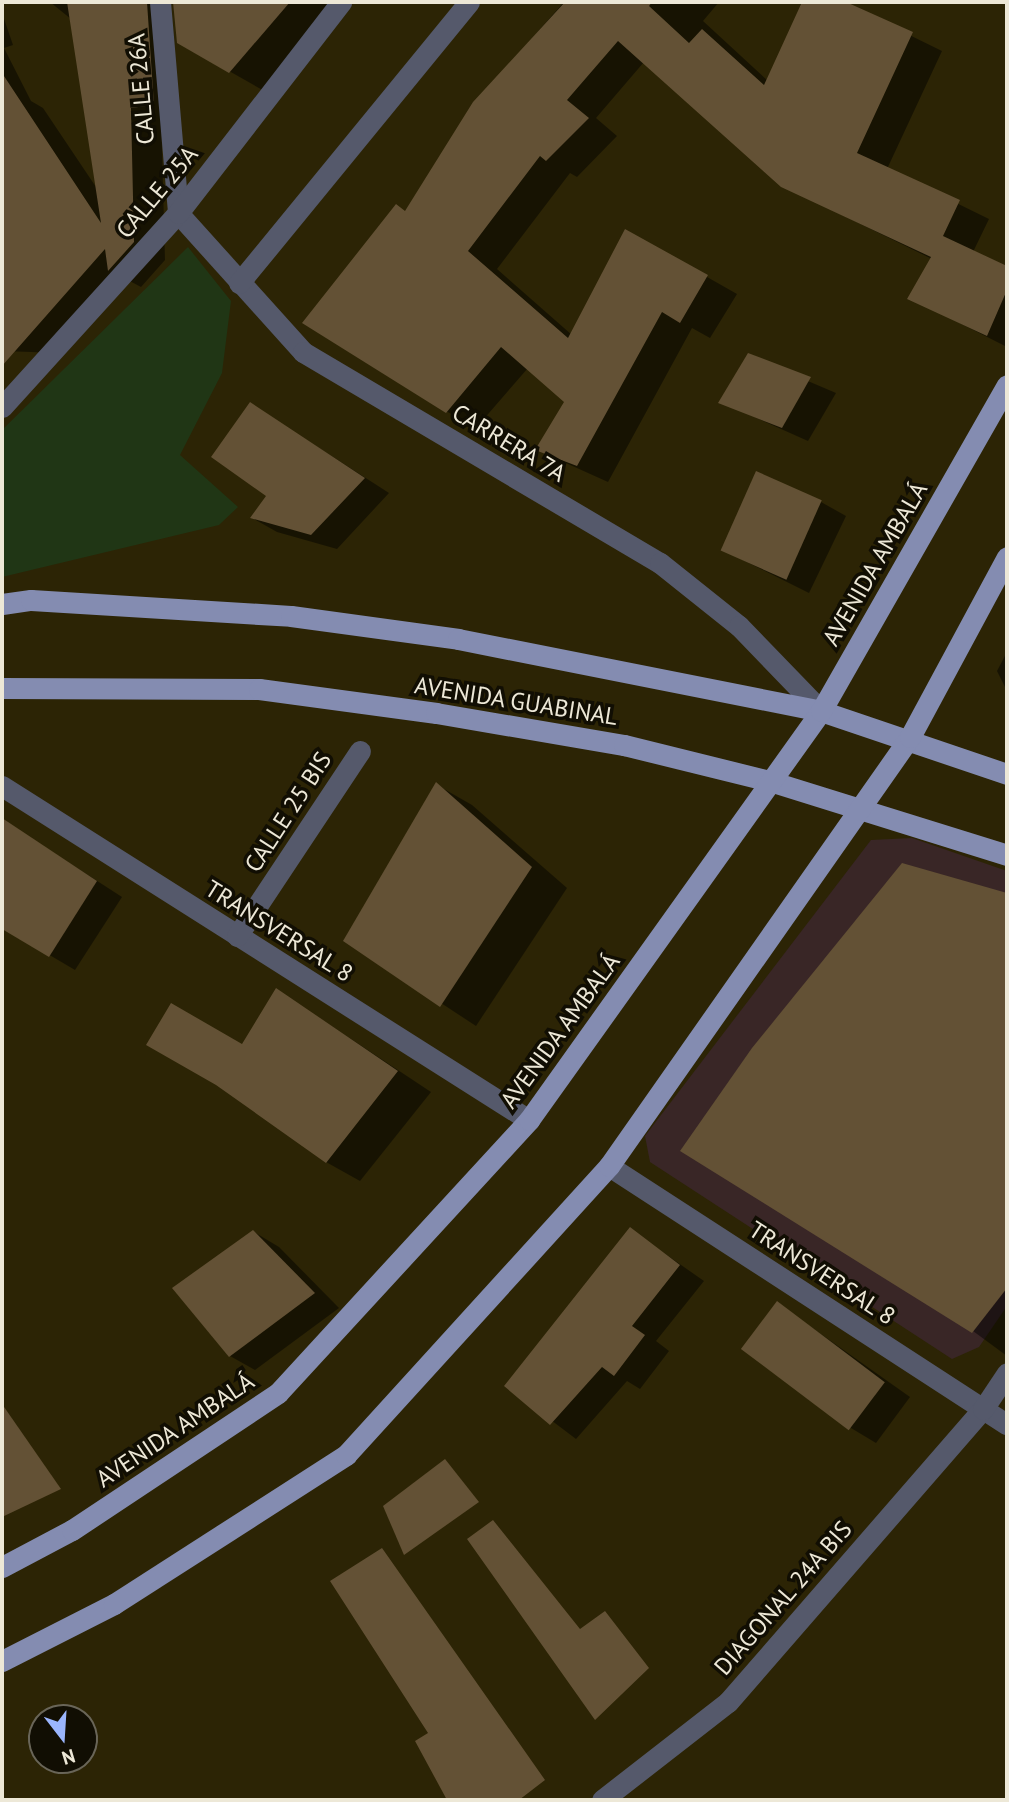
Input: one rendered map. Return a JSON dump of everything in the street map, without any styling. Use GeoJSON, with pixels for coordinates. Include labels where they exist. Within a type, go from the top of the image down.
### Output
{"type":"FeatureCollection","features":[{"type":"Feature","properties":{"kind":"main road","name":"AVENIDA AMBALÁ"},"geometry":{"type":"LineString","coordinates":[[2,1567],[72,1530],[278,1393],[529,1121],[821,711],[1007,385]]}},
{"type":"Feature","properties":{"kind":"main road"},"geometry":{"type":"LineString","coordinates":[[2,1661],[114,1604],[346,1455],[609,1166],[864,808],[910,737],[1007,557]]}},
{"type":"Feature","properties":{"kind":"main road","name":"AVENIDA GUABINAL"},"geometry":{"type":"LineString","coordinates":[[2,604],[31,600],[291,616],[484,644],[821,711],[910,737],[1007,774]]}},
{"type":"Feature","properties":{"kind":"main road","name":"AVENIDA GUABINAL"},"geometry":{"type":"LineString","coordinates":[[2,688],[259,689],[624,745],[864,808],[1007,855]]}},
{"type":"Feature","properties":{"kind":"street","name":"CALLE 26A"},"geometry":{"type":"LineString","coordinates":[[159,2],[178,213]]}},
{"type":"Feature","properties":{"kind":"street","name":"CALLE 25A"},"geometry":{"type":"LineString","coordinates":[[2,407],[178,213],[341,2]]}},
{"type":"Feature","properties":{"kind":"street"},"geometry":{"type":"LineString","coordinates":[[239,283],[469,2]]}},
{"type":"Feature","properties":{"kind":"street","name":"CARRERA 7A"},"geometry":{"type":"LineString","coordinates":[[178,213],[303,352],[660,563],[739,626],[821,711]]}},
{"type":"Feature","properties":{"kind":"street","name":"CALLE 25 BIS"},"geometry":{"type":"LineString","coordinates":[[237,936],[360,751]]}},
{"type":"Feature","properties":{"kind":"street","name":"TRANSVERSAL 8"},"geometry":{"type":"LineString","coordinates":[[2,786],[529,1121]]}},
{"type":"Feature","properties":{"kind":"street","name":"TRANSVERSAL 8"},"geometry":{"type":"LineString","coordinates":[[609,1166],[1007,1424]]}},
{"type":"Feature","properties":{"kind":"street","name":"DIAGONAL 24A BIS"},"geometry":{"type":"LineString","coordinates":[[602,1800],[728,1702],[983,1409],[1007,1373]]}},
{"type":"Feature","properties":{"kind":"shaded area"},"geometry":{"type":"Polygon","coordinates":[[[912,838],[1007,871],[1007,1306],[979,1347],[952,1359],[650,1162],[645,1136],[871,840],[912,838]]]}},
{"type":"Feature","properties":{"kind":"green space"},"geometry":{"type":"Polygon","coordinates":[[[188,247],[231,301],[222,373],[180,455],[238,507],[219,525],[2,577],[2,430],[188,247]]]}},
{"type":"Feature","properties":{"kind":"building"},"geometry":{"type":"Polygon","coordinates":[[[67,2],[147,2],[154,105],[131,108],[134,242],[108,271],[105,249],[2,366],[2,73],[101,223],[67,2]]]}},
{"type":"Feature","properties":{"kind":"building"},"geometry":{"type":"Polygon","coordinates":[[[173,2],[290,2],[229,73],[177,43],[173,2]]]}},
{"type":"Feature","properties":{"kind":"building"},"geometry":{"type":"Polygon","coordinates":[[[565,2],[652,2],[649,6],[689,43],[702,29],[764,85],[802,2],[846,2],[913,32],[857,153],[960,200],[943,236],[1007,266],[1007,290],[987,336],[907,299],[931,257],[781,187],[618,41],[567,100],[589,118],[546,161],[540,156],[468,251],[568,338],[625,229],[708,275],[680,323],[662,312],[577,466],[535,450],[564,402],[501,347],[446,413],[302,323],[396,204],[405,211],[473,102],[565,2]]]}},
{"type":"Feature","properties":{"kind":"building"},"geometry":{"type":"Polygon","coordinates":[[[748,353],[811,377],[782,428],[718,403],[748,353]]]}},
{"type":"Feature","properties":{"kind":"building"},"geometry":{"type":"Polygon","coordinates":[[[250,402],[365,478],[311,535],[250,518],[266,496],[211,457],[250,402]]]}},
{"type":"Feature","properties":{"kind":"building"},"geometry":{"type":"Polygon","coordinates":[[[756,471],[822,500],[786,580],[721,550],[756,471]]]}},
{"type":"Feature","properties":{"kind":"building"},"geometry":{"type":"Polygon","coordinates":[[[436,782],[532,867],[440,1007],[343,941],[436,782]]]}},
{"type":"Feature","properties":{"kind":"building"},"geometry":{"type":"Polygon","coordinates":[[[2,818],[97,881],[49,957],[2,929],[2,818]]]}},
{"type":"Feature","properties":{"kind":"building"},"geometry":{"type":"Polygon","coordinates":[[[902,863],[1007,893],[1007,1288],[972,1333],[680,1151],[752,1048],[902,863]]]}},
{"type":"Feature","properties":{"kind":"building"},"geometry":{"type":"Polygon","coordinates":[[[276,988],[398,1071],[326,1163],[216,1085],[146,1045],[171,1003],[242,1044],[276,988]]]}},
{"type":"Feature","properties":{"kind":"building"},"geometry":{"type":"Polygon","coordinates":[[[630,1227],[680,1265],[632,1326],[645,1335],[614,1376],[602,1367],[550,1425],[504,1386],[630,1227]]]}},
{"type":"Feature","properties":{"kind":"building"},"geometry":{"type":"Polygon","coordinates":[[[253,1230],[315,1293],[229,1357],[172,1288],[253,1230]]]}},
{"type":"Feature","properties":{"kind":"building"},"geometry":{"type":"Polygon","coordinates":[[[777,1301],[885,1382],[849,1430],[741,1349],[777,1301]]]}},
{"type":"Feature","properties":{"kind":"building"},"geometry":{"type":"Polygon","coordinates":[[[2,1404],[61,1489],[2,1517],[2,1404]]]}},
{"type":"Feature","properties":{"kind":"building"},"geometry":{"type":"Polygon","coordinates":[[[445,1459],[479,1502],[404,1555],[383,1506],[445,1459]]]}},
{"type":"Feature","properties":{"kind":"building"},"geometry":{"type":"Polygon","coordinates":[[[493,1520],[580,1629],[605,1611],[649,1668],[595,1720],[467,1539],[493,1520]]]}},
{"type":"Feature","properties":{"kind":"building"},"geometry":{"type":"Polygon","coordinates":[[[382,1548],[545,1780],[519,1800],[447,1800],[415,1741],[428,1733],[330,1581],[382,1548]]]}}]}
